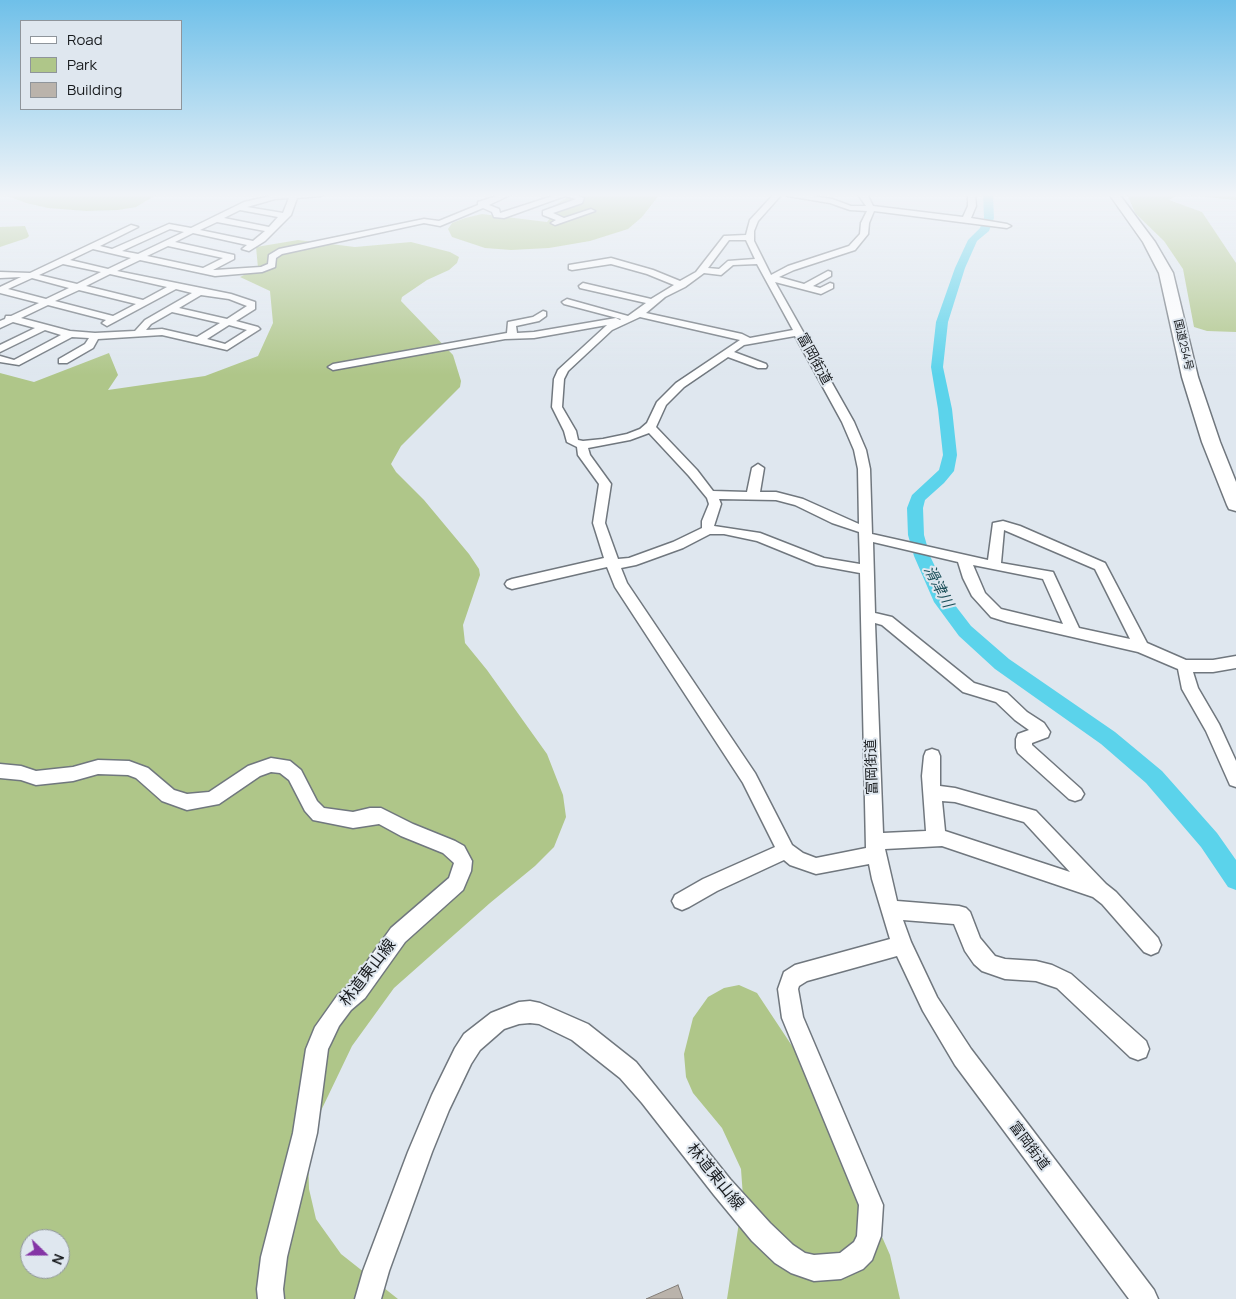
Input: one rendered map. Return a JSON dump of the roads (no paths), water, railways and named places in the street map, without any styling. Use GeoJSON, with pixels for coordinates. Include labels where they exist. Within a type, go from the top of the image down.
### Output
{"type":"FeatureCollection","features":[{"type":"Feature","properties":{"kind":"highway","name":"国道254号"},"geometry":{"type":"LineString","coordinates":[[1156,255],[1166,273],[1190,377],[1211,442],[1236,505]]}},
{"type":"Feature","properties":{"kind":"street"},"geometry":{"type":"LineString","coordinates":[[0,290],[76,255]]}},
{"type":"Feature","properties":{"kind":"street"},"geometry":{"type":"LineString","coordinates":[[128,255],[224,274],[262,269],[272,265],[272,256],[274,255]]}},
{"type":"Feature","properties":{"kind":"street"},"geometry":{"type":"LineString","coordinates":[[0,325],[143,255]]}},
{"type":"Feature","properties":{"kind":"street"},"geometry":{"type":"LineString","coordinates":[[220,255],[231,257]]}},
{"type":"Feature","properties":{"kind":"street"},"geometry":{"type":"LineString","coordinates":[[204,271],[235,255]]}},
{"type":"Feature","properties":{"kind":"street"},"geometry":{"type":"LineString","coordinates":[[713,255],[702,270],[682,285],[652,302],[634,316],[609,328],[564,370],[559,379],[558,411],[566,424],[573,442],[583,445],[630,437],[650,428],[658,409],[680,385],[741,343],[799,332]]}},
{"type":"Feature","properties":{"kind":"street","name":"富岡街道"},"geometry":{"type":"LineString","coordinates":[[757,255],[772,278],[848,422],[857,443],[864,469],[875,847],[890,910],[902,945],[930,1004],[963,1057],[1145,1299]]}},
{"type":"Feature","properties":{"kind":"street"},"geometry":{"type":"LineString","coordinates":[[772,278],[791,268],[832,255]]}},
{"type":"Feature","properties":{"kind":"street"},"geometry":{"type":"LineString","coordinates":[[62,261],[252,304],[252,308],[199,340]]}},
{"type":"Feature","properties":{"kind":"street"},"geometry":{"type":"LineString","coordinates":[[572,267],[611,261],[650,272],[682,285]]}},
{"type":"Feature","properties":{"kind":"street"},"geometry":{"type":"LineString","coordinates":[[702,270],[722,272],[731,263],[760,261]]}},
{"type":"Feature","properties":{"kind":"street"},"geometry":{"type":"LineString","coordinates":[[806,287],[828,274]]}},
{"type":"Feature","properties":{"kind":"street"},"geometry":{"type":"LineString","coordinates":[[0,275],[31,275],[143,304]]}},
{"type":"Feature","properties":{"kind":"street"},"geometry":{"type":"LineString","coordinates":[[772,278],[794,281],[821,291],[830,286]]}},
{"type":"Feature","properties":{"kind":"street"},"geometry":{"type":"LineString","coordinates":[[583,286],[652,302]]}},
{"type":"Feature","properties":{"kind":"street"},"geometry":{"type":"LineString","coordinates":[[63,361],[89,346],[90,336],[114,319],[174,287]]}},
{"type":"Feature","properties":{"kind":"street"},"geometry":{"type":"LineString","coordinates":[[0,290],[114,319]]}},
{"type":"Feature","properties":{"kind":"street"},"geometry":{"type":"LineString","coordinates":[[138,333],[148,322],[200,292]]}},
{"type":"Feature","properties":{"kind":"street"},"geometry":{"type":"LineString","coordinates":[[567,302],[742,338],[748,341]]}},
{"type":"Feature","properties":{"kind":"street"},"geometry":{"type":"LineString","coordinates":[[0,315],[70,334],[90,336],[167,333],[227,347],[255,329],[171,309]]}},
{"type":"Feature","properties":{"kind":"street"},"geometry":{"type":"LineString","coordinates":[[512,336],[511,324],[536,319],[543,314]]}},
{"type":"Feature","properties":{"kind":"street"},"geometry":{"type":"LineString","coordinates":[[333,368],[438,347],[512,336],[534,335],[634,316]]}},
{"type":"Feature","properties":{"kind":"street"},"geometry":{"type":"LineString","coordinates":[[0,349],[44,327]]}},
{"type":"Feature","properties":{"kind":"street"},"geometry":{"type":"LineString","coordinates":[[0,359],[15,363],[70,334]]}},
{"type":"Feature","properties":{"kind":"street"},"geometry":{"type":"LineString","coordinates":[[727,354],[762,366]]}},
{"type":"Feature","properties":{"kind":"street"},"geometry":{"type":"LineString","coordinates":[[650,428],[660,436],[679,460],[693,473],[706,493],[712,496],[776,496],[798,502],[866,533],[884,539],[963,560],[1048,575],[1074,632]]}},
{"type":"Feature","properties":{"kind":"street"},"geometry":{"type":"LineString","coordinates":[[583,445],[584,455],[605,484],[599,523],[620,584],[749,778],[786,850],[797,859],[816,866],[875,847],[936,837],[1099,890]]}},
{"type":"Feature","properties":{"kind":"street"},"geometry":{"type":"LineString","coordinates":[[753,495],[758,468]]}},
{"type":"Feature","properties":{"kind":"street"},"geometry":{"type":"LineString","coordinates":[[708,530],[708,521],[715,504],[712,496]]}},
{"type":"Feature","properties":{"kind":"street"},"geometry":{"type":"LineString","coordinates":[[994,566],[996,532],[998,526],[1003,525],[1100,566],[1141,648]]}},
{"type":"Feature","properties":{"kind":"street"},"geometry":{"type":"LineString","coordinates":[[512,584],[608,562],[631,562],[678,545],[708,530],[724,530],[760,537],[821,562],[867,570]]}},
{"type":"Feature","properties":{"kind":"street"},"geometry":{"type":"LineString","coordinates":[[963,560],[978,596],[996,612],[1017,620],[1141,648],[1185,666],[1213,666],[1236,662]]}},
{"type":"Feature","properties":{"kind":"street"},"geometry":{"type":"LineString","coordinates":[[868,616],[887,621],[969,688],[1001,697],[1021,716],[1038,728],[1042,732],[1024,739],[1024,748],[1075,794]]}},
{"type":"Feature","properties":{"kind":"street"},"geometry":{"type":"LineString","coordinates":[[1185,666],[1186,678],[1190,689],[1213,729],[1236,780]]}},
{"type":"Feature","properties":{"kind":"street"},"geometry":{"type":"LineString","coordinates":[[932,756],[931,776],[936,837]]}},
{"type":"Feature","properties":{"kind":"street","name":"林道東山線"},"geometry":{"type":"LineString","coordinates":[[0,771],[21,773],[36,778],[73,774],[98,767],[129,768],[142,773],[168,796],[187,802],[213,799],[254,771],[271,765],[284,766],[295,775],[311,806],[319,815],[353,820],[370,816],[381,816],[407,830],[449,847],[457,852],[463,861],[462,871],[456,884],[398,935],[358,990],[344,1003],[332,1019],[324,1035],[318,1050],[304,1133],[274,1257],[270,1288],[272,1299]]}},
{"type":"Feature","properties":{"kind":"street"},"geometry":{"type":"LineString","coordinates":[[933,792],[950,794],[1030,816],[1099,890],[1109,898],[1151,945]]}},
{"type":"Feature","properties":{"kind":"street"},"geometry":{"type":"LineString","coordinates":[[682,901],[710,885],[786,850]]}},
{"type":"Feature","properties":{"kind":"street"},"geometry":{"type":"LineString","coordinates":[[890,910],[959,916],[963,919],[972,944],[981,957],[989,964],[1005,969],[1036,971],[1064,981],[1138,1049]]}},
{"type":"Feature","properties":{"kind":"street","name":"林道東山線"},"geometry":{"type":"LineString","coordinates":[[368,1299],[420,1152],[440,1103],[463,1056],[472,1042],[498,1020],[518,1013],[530,1012],[540,1014],[580,1032],[628,1070],[722,1187],[761,1232],[784,1254],[800,1264],[814,1268],[841,1266],[854,1260],[863,1251],[869,1236],[872,1222],[871,1205],[793,1018],[788,999],[788,989],[791,979],[802,972],[902,945]]}},
{"type":"Feature","properties":{"kind":"waterway","name":"滑津川"},"geometry":{"type":"LineString","coordinates":[[966,255],[942,322],[937,367],[945,409],[950,455],[946,471],[939,480],[918,498],[915,508],[916,535],[922,556],[943,602],[965,631],[1002,664],[1108,738],[1154,777],[1209,840],[1236,879]]}}]}
